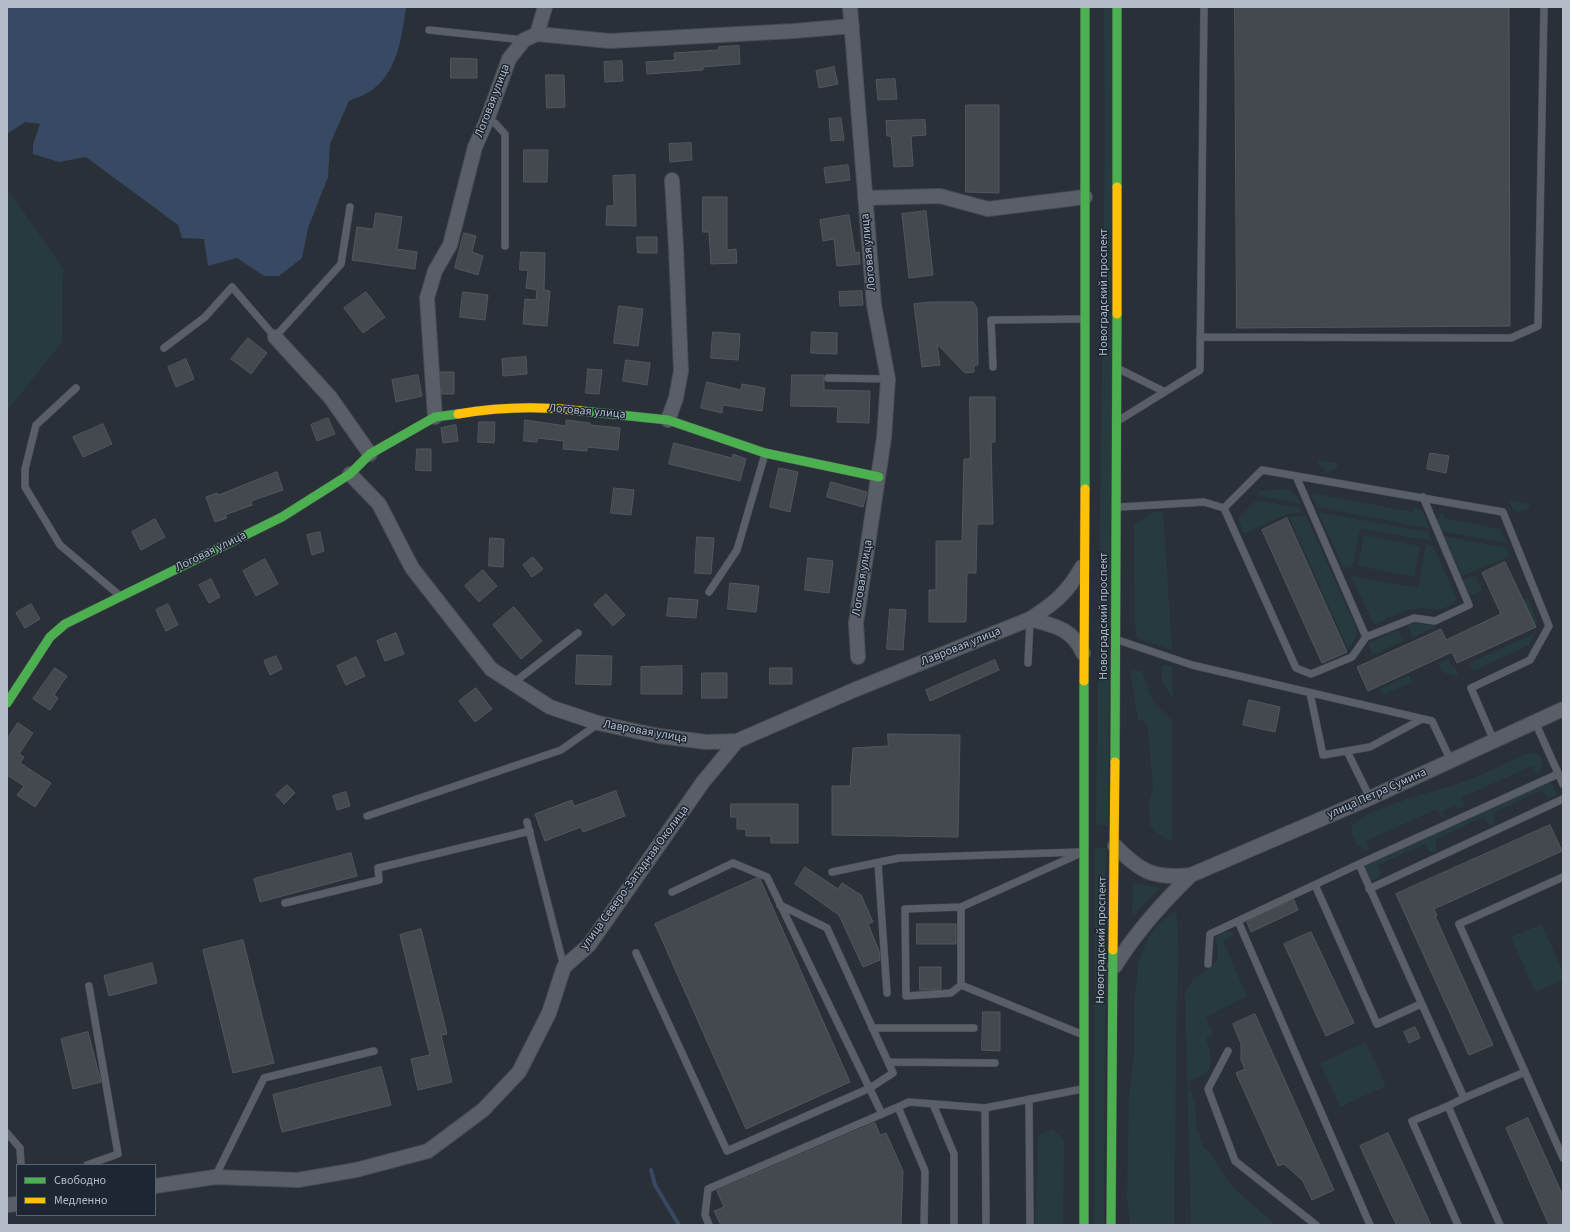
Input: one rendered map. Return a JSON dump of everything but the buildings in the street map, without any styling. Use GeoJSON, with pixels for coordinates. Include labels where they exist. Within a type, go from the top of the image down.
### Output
{"type":"FeatureCollection","features":[{"type":"Feature","properties":{"kind":"main road","name":"Новоградский проспект"},"geometry":{"type":"LineString","coordinates":[[1084,1225],[1083,852],[1085,563],[1085,7]]}},
{"type":"Feature","properties":{"kind":"main road","name":"Новоградский проспект"},"geometry":{"type":"LineString","coordinates":[[1111,1225],[1117,507],[1117,7]]}},
{"type":"Feature","properties":{"kind":"main road","name":"Логовая улица"},"geometry":{"type":"LineString","coordinates":[[7,703],[50,637],[64,624],[282,517],[350,474],[370,454],[435,417],[487,409],[558,408],[668,420],[765,453],[879,477]]}},
{"type":"Feature","properties":{"kind":"street"},"geometry":{"type":"LineString","coordinates":[[538,34],[545,7]]}},
{"type":"Feature","properties":{"kind":"street","name":"Логовая улица"},"geometry":{"type":"LineString","coordinates":[[850,7],[874,305],[888,379],[884,438],[879,477],[856,623],[858,657]]}},
{"type":"Feature","properties":{"kind":"street","name":"Логовая улица"},"geometry":{"type":"LineString","coordinates":[[435,417],[427,298],[435,271],[450,245],[475,147],[487,120],[509,59],[524,40],[538,34],[610,41],[794,31],[852,26]]}},
{"type":"Feature","properties":{"kind":"street"},"geometry":{"type":"LineString","coordinates":[[668,420],[676,398],[681,371],[672,180]]}},
{"type":"Feature","properties":{"kind":"street"},"geometry":{"type":"LineString","coordinates":[[865,198],[940,196],[988,209],[1085,197]]}},
{"type":"Feature","properties":{"kind":"street"},"geometry":{"type":"LineString","coordinates":[[275,336],[330,397],[370,454]]}},
{"type":"Feature","properties":{"kind":"street","name":"Лавровая улица"},"geometry":{"type":"LineString","coordinates":[[350,474],[379,504],[412,568],[491,669],[512,684],[550,707],[598,724],[659,736],[706,742],[737,741],[854,690],[1030,619],[1058,600],[1074,583],[1085,563]]}},
{"type":"Feature","properties":{"kind":"street"},"geometry":{"type":"LineString","coordinates":[[1030,619],[1061,628],[1078,641],[1084,657]]}},
{"type":"Feature","properties":{"kind":"street","name":"улица Петра Сумина"},"geometry":{"type":"LineString","coordinates":[[1191,875],[1370,798],[1563,709]]}},
{"type":"Feature","properties":{"kind":"street","name":"улица Северо-Западная Околица"},"geometry":{"type":"LineString","coordinates":[[564,967],[588,945],[704,782],[737,741]]}},
{"type":"Feature","properties":{"kind":"street"},"geometry":{"type":"LineString","coordinates":[[1115,846],[1130,861],[1148,872],[1168,877],[1191,875]]}},
{"type":"Feature","properties":{"kind":"street"},"geometry":{"type":"LineString","coordinates":[[1114,968],[1131,940],[1150,916],[1191,875]]}},
{"type":"Feature","properties":{"kind":"street"},"geometry":{"type":"LineString","coordinates":[[156,1186],[215,1177],[298,1180],[356,1170],[428,1152],[484,1110],[519,1072],[550,1013],[564,967]]}},
{"type":"Feature","properties":{"kind":"lane"},"geometry":{"type":"LineString","coordinates":[[1117,421],[1200,370],[1204,7]]}},
{"type":"Feature","properties":{"kind":"lane"},"geometry":{"type":"LineString","coordinates":[[1200,337],[1511,338],[1538,326],[1544,7]]}},
{"type":"Feature","properties":{"kind":"lane"},"geometry":{"type":"LineString","coordinates":[[429,30],[524,40]]}},
{"type":"Feature","properties":{"kind":"lane"},"geometry":{"type":"LineString","coordinates":[[487,120],[495,123],[505,134],[505,246]]}},
{"type":"Feature","properties":{"kind":"lane"},"geometry":{"type":"LineString","coordinates":[[164,348],[205,317],[232,287],[275,336],[341,264],[350,207]]}},
{"type":"Feature","properties":{"kind":"lane"},"geometry":{"type":"LineString","coordinates":[[993,367],[991,320],[1085,319]]}},
{"type":"Feature","properties":{"kind":"lane"},"geometry":{"type":"LineString","coordinates":[[1116,368],[1164,391]]}},
{"type":"Feature","properties":{"kind":"lane"},"geometry":{"type":"LineString","coordinates":[[828,378],[888,379]]}},
{"type":"Feature","properties":{"kind":"lane"},"geometry":{"type":"LineString","coordinates":[[76,388],[36,425],[25,468],[25,487],[60,544],[121,596]]}},
{"type":"Feature","properties":{"kind":"lane"},"geometry":{"type":"LineString","coordinates":[[709,592],[737,550],[765,453]]}},
{"type":"Feature","properties":{"kind":"lane"},"geometry":{"type":"LineString","coordinates":[[1224,508],[1262,470],[1502,512],[1549,626],[1530,660],[1471,688],[1494,741]]}},
{"type":"Feature","properties":{"kind":"lane"},"geometry":{"type":"LineString","coordinates":[[1296,476],[1366,637]]}},
{"type":"Feature","properties":{"kind":"lane"},"geometry":{"type":"LineString","coordinates":[[1117,507],[1204,502],[1224,508],[1296,668],[1311,674],[1352,657],[1366,637],[1414,618],[1435,621],[1469,605],[1423,497]]}},
{"type":"Feature","properties":{"kind":"lane"},"geometry":{"type":"LineString","coordinates":[[1028,663],[1030,619]]}},
{"type":"Feature","properties":{"kind":"lane"},"geometry":{"type":"LineString","coordinates":[[512,684],[578,633]]}},
{"type":"Feature","properties":{"kind":"lane"},"geometry":{"type":"LineString","coordinates":[[1116,640],[1192,665],[1432,721],[1451,761]]}},
{"type":"Feature","properties":{"kind":"lane"},"geometry":{"type":"LineString","coordinates":[[1310,693],[1323,755],[1370,747],[1422,719]]}},
{"type":"Feature","properties":{"kind":"lane"},"geometry":{"type":"LineString","coordinates":[[1208,964],[1210,934],[1359,864],[1561,779],[1535,722]]}},
{"type":"Feature","properties":{"kind":"lane"},"geometry":{"type":"LineString","coordinates":[[367,816],[561,750],[598,724]]}},
{"type":"Feature","properties":{"kind":"lane"},"geometry":{"type":"LineString","coordinates":[[1347,751],[1370,798]]}},
{"type":"Feature","properties":{"kind":"lane"},"geometry":{"type":"LineString","coordinates":[[1369,889],[1563,799]]}},
{"type":"Feature","properties":{"kind":"lane"},"geometry":{"type":"LineString","coordinates":[[528,822],[564,967]]}},
{"type":"Feature","properties":{"kind":"lane"},"geometry":{"type":"LineString","coordinates":[[285,904],[379,880],[378,868],[530,831]]}},
{"type":"Feature","properties":{"kind":"lane"},"geometry":{"type":"LineString","coordinates":[[832,872],[899,858],[1083,852]]}},
{"type":"Feature","properties":{"kind":"lane"},"geometry":{"type":"LineString","coordinates":[[961,985],[951,993],[906,996],[905,909],[961,907],[1083,852]]}},
{"type":"Feature","properties":{"kind":"lane"},"geometry":{"type":"LineString","coordinates":[[672,892],[733,863],[767,877],[882,1114]]}},
{"type":"Feature","properties":{"kind":"lane"},"geometry":{"type":"LineString","coordinates":[[878,863],[887,993]]}},
{"type":"Feature","properties":{"kind":"lane"},"geometry":{"type":"LineString","coordinates":[[1359,864],[1464,1098]]}},
{"type":"Feature","properties":{"kind":"lane"},"geometry":{"type":"LineString","coordinates":[[1563,877],[1459,924],[1563,1158]]}},
{"type":"Feature","properties":{"kind":"lane"},"geometry":{"type":"LineString","coordinates":[[1315,885],[1377,1024],[1421,1004]]}},
{"type":"Feature","properties":{"kind":"lane"},"geometry":{"type":"LineString","coordinates":[[636,953],[727,1151],[870,1088],[893,1073],[827,928],[780,905]]}},
{"type":"Feature","properties":{"kind":"lane"},"geometry":{"type":"LineString","coordinates":[[961,907],[961,985]]}},
{"type":"Feature","properties":{"kind":"lane"},"geometry":{"type":"LineString","coordinates":[[1238,921],[1370,1225]]}},
{"type":"Feature","properties":{"kind":"lane"},"geometry":{"type":"LineString","coordinates":[[961,985],[1084,1035]]}},
{"type":"Feature","properties":{"kind":"lane"},"geometry":{"type":"LineString","coordinates":[[89,986],[118,1154],[91,1164]]}},
{"type":"Feature","properties":{"kind":"lane"},"geometry":{"type":"LineString","coordinates":[[872,1028],[974,1028]]}},
{"type":"Feature","properties":{"kind":"lane"},"geometry":{"type":"LineString","coordinates":[[215,1177],[264,1078],[374,1051]]}},
{"type":"Feature","properties":{"kind":"lane"},"geometry":{"type":"LineString","coordinates":[[1228,1052],[1208,1089],[1236,1161],[1316,1225]]}},
{"type":"Feature","properties":{"kind":"lane"},"geometry":{"type":"LineString","coordinates":[[888,1062],[995,1063]]}},
{"type":"Feature","properties":{"kind":"lane"},"geometry":{"type":"LineString","coordinates":[[1458,1225],[1412,1121],[1525,1072]]}},
{"type":"Feature","properties":{"kind":"lane"},"geometry":{"type":"LineString","coordinates":[[710,1225],[705,1216],[708,1189],[909,1102],[985,1108],[1084,1089]]}},
{"type":"Feature","properties":{"kind":"lane"},"geometry":{"type":"LineString","coordinates":[[1029,1099],[1030,1225]]}},
{"type":"Feature","properties":{"kind":"lane"},"geometry":{"type":"LineString","coordinates":[[933,1104],[954,1154],[954,1225]]}},
{"type":"Feature","properties":{"kind":"lane"},"geometry":{"type":"LineString","coordinates":[[1448,1106],[1500,1225]]}},
{"type":"Feature","properties":{"kind":"lane"},"geometry":{"type":"LineString","coordinates":[[898,1107],[925,1171],[924,1225]]}},
{"type":"Feature","properties":{"kind":"lane"},"geometry":{"type":"LineString","coordinates":[[985,1108],[986,1225]]}},
{"type":"Feature","properties":{"kind":"lane"},"geometry":{"type":"LineString","coordinates":[[7,1133],[20,1148],[21,1164]]}},
{"type":"Feature","properties":{"kind":"green space"},"geometry":{"type":"Polygon","coordinates":[[[1104,7],[1115,7],[1108,826],[1096,825],[1105,137],[1104,7]]]}},
{"type":"Feature","properties":{"kind":"green space"},"geometry":{"type":"Polygon","coordinates":[[[7,188],[63,268],[62,342],[7,411],[7,188]]]}},
{"type":"Feature","properties":{"kind":"green space"},"geometry":{"type":"Polygon","coordinates":[[[1318,460],[1339,463],[1337,467],[1326,472],[1319,465],[1318,460]]]}},
{"type":"Feature","properties":{"kind":"green space"},"geometry":{"type":"Polygon","coordinates":[[[1288,489],[1297,496],[1301,504],[1256,495],[1260,491],[1288,489]]]}},
{"type":"Feature","properties":{"kind":"green space"},"geometry":{"type":"Polygon","coordinates":[[[1313,493],[1413,512],[1414,506],[1423,512],[1430,529],[1317,507],[1312,497],[1313,493]]]}},
{"type":"Feature","properties":{"kind":"green space"},"geometry":{"type":"Polygon","coordinates":[[[1257,500],[1300,508],[1302,513],[1287,514],[1244,534],[1238,519],[1257,500]]]}},
{"type":"Feature","properties":{"kind":"green space"},"geometry":{"type":"Polygon","coordinates":[[[1509,500],[1530,504],[1528,509],[1518,512],[1513,510],[1509,500]]]}},
{"type":"Feature","properties":{"kind":"green space"},"geometry":{"type":"Polygon","coordinates":[[[1163,511],[1172,650],[1137,638],[1135,626],[1134,525],[1151,513],[1163,511]]]}},
{"type":"Feature","properties":{"kind":"green space"},"geometry":{"type":"Polygon","coordinates":[[[1318,512],[1428,532],[1432,541],[1360,529],[1352,568],[1343,567],[1318,512]]]}},
{"type":"Feature","properties":{"kind":"green space"},"geometry":{"type":"Polygon","coordinates":[[[1444,513],[1444,518],[1500,529],[1507,543],[1441,531],[1437,520],[1441,514],[1444,513]]]}},
{"type":"Feature","properties":{"kind":"green space"},"geometry":{"type":"Polygon","coordinates":[[[1306,516],[1357,630],[1355,639],[1348,649],[1289,517],[1306,516]]]}},
{"type":"Feature","properties":{"kind":"green space"},"geometry":{"type":"Polygon","coordinates":[[[1364,535],[1420,546],[1414,577],[1358,566],[1364,535]]]}},
{"type":"Feature","properties":{"kind":"green space"},"geometry":{"type":"Polygon","coordinates":[[[1444,536],[1506,548],[1510,556],[1462,576],[1444,536]]]}},
{"type":"Feature","properties":{"kind":"green space"},"geometry":{"type":"Polygon","coordinates":[[[1426,544],[1433,546],[1457,599],[1445,608],[1435,610],[1420,608],[1409,610],[1376,624],[1373,623],[1351,576],[1418,588],[1426,544]]]}},
{"type":"Feature","properties":{"kind":"green space"},"geometry":{"type":"Polygon","coordinates":[[[1475,575],[1482,590],[1471,596],[1463,580],[1475,575]]]}},
{"type":"Feature","properties":{"kind":"green space"},"geometry":{"type":"Polygon","coordinates":[[[1528,598],[1537,621],[1535,634],[1529,645],[1473,671],[1469,663],[1533,634],[1536,627],[1523,600],[1528,598]]]}},
{"type":"Feature","properties":{"kind":"green space"},"geometry":{"type":"Polygon","coordinates":[[[1413,623],[1434,625],[1435,627],[1412,638],[1408,625],[1413,623]]]}},
{"type":"Feature","properties":{"kind":"green space"},"geometry":{"type":"Polygon","coordinates":[[[1398,630],[1403,641],[1373,655],[1368,643],[1398,630]]]}},
{"type":"Feature","properties":{"kind":"green space"},"geometry":{"type":"Polygon","coordinates":[[[1448,659],[1452,667],[1454,666],[1459,677],[1442,672],[1438,663],[1448,659]]]}},
{"type":"Feature","properties":{"kind":"green space"},"geometry":{"type":"Polygon","coordinates":[[[1162,666],[1172,666],[1173,699],[1162,682],[1162,666]]]}},
{"type":"Feature","properties":{"kind":"green space"},"geometry":{"type":"Polygon","coordinates":[[[1130,670],[1142,671],[1153,702],[1172,721],[1172,842],[1154,831],[1150,825],[1149,802],[1153,788],[1148,730],[1146,722],[1138,719],[1130,670]]]}},
{"type":"Feature","properties":{"kind":"green space"},"geometry":{"type":"Polygon","coordinates":[[[1409,675],[1412,682],[1383,695],[1380,689],[1409,675]]]}},
{"type":"Feature","properties":{"kind":"green space"},"geometry":{"type":"Polygon","coordinates":[[[1530,752],[1540,755],[1543,763],[1540,772],[1536,774],[1532,766],[1461,798],[1465,806],[1458,809],[1456,805],[1443,811],[1444,816],[1441,817],[1437,809],[1366,841],[1370,849],[1362,848],[1354,840],[1351,828],[1357,821],[1369,814],[1402,801],[1463,782],[1530,752]]]}},
{"type":"Feature","properties":{"kind":"green space"},"geometry":{"type":"Polygon","coordinates":[[[1545,782],[1552,784],[1556,792],[1555,796],[1548,799],[1542,790],[1493,813],[1495,824],[1490,826],[1483,817],[1435,840],[1437,850],[1432,853],[1425,844],[1378,865],[1381,873],[1380,877],[1373,880],[1369,879],[1364,870],[1365,865],[1545,782]]]}},
{"type":"Feature","properties":{"kind":"green space"},"geometry":{"type":"Polygon","coordinates":[[[1095,848],[1106,848],[1104,1225],[1094,1225],[1095,848]]]}},
{"type":"Feature","properties":{"kind":"green space"},"geometry":{"type":"Polygon","coordinates":[[[1133,882],[1160,888],[1132,916],[1133,882]]]}},
{"type":"Feature","properties":{"kind":"green space"},"geometry":{"type":"Polygon","coordinates":[[[1176,910],[1178,962],[1174,1225],[1130,1225],[1127,1197],[1129,1095],[1134,1055],[1134,1008],[1138,964],[1147,940],[1158,924],[1176,910]]]}},
{"type":"Feature","properties":{"kind":"green space"},"geometry":{"type":"Polygon","coordinates":[[[1542,924],[1563,972],[1563,980],[1535,992],[1511,937],[1542,924]]]}},
{"type":"Feature","properties":{"kind":"green space"},"geometry":{"type":"Polygon","coordinates":[[[1231,931],[1233,935],[1223,941],[1247,996],[1206,1017],[1213,1034],[1206,1039],[1211,1056],[1211,1065],[1207,1072],[1190,1081],[1189,1087],[1195,1101],[1196,1124],[1203,1146],[1211,1153],[1227,1180],[1237,1191],[1276,1225],[1191,1225],[1185,993],[1190,983],[1214,964],[1217,959],[1218,954],[1215,939],[1219,934],[1231,931]]]}},
{"type":"Feature","properties":{"kind":"green space"},"geometry":{"type":"Polygon","coordinates":[[[1366,1042],[1386,1086],[1340,1107],[1320,1063],[1366,1042]]]}},
{"type":"Feature","properties":{"kind":"green space"},"geometry":{"type":"Polygon","coordinates":[[[1052,1130],[1062,1137],[1064,1142],[1063,1225],[1035,1225],[1038,1138],[1040,1134],[1052,1130]]]}},
{"type":"Feature","properties":{"kind":"water"},"geometry":{"type":"Polygon","coordinates":[[[7,7],[406,7],[400,43],[392,66],[378,85],[367,93],[349,101],[330,144],[328,177],[308,228],[302,258],[279,276],[264,276],[237,258],[208,266],[204,239],[182,238],[178,225],[86,157],[59,162],[33,154],[33,144],[40,124],[25,122],[7,134],[7,7]]]}},
{"type":"Feature","properties":{"kind":"waterway"},"geometry":{"type":"LineString","coordinates":[[651,1170],[655,1185],[679,1225]]}},
{"type":"Feature","properties":{"kind":"traffic: fast"},"geometry":{"type":"LineString","coordinates":[[1085,7],[1085,489]]}},
{"type":"Feature","properties":{"kind":"traffic: fast"},"geometry":{"type":"LineString","coordinates":[[1117,7],[1117,187]]}},
{"type":"Feature","properties":{"kind":"traffic: fast"},"geometry":{"type":"LineString","coordinates":[[1115,762],[1117,314]]}},
{"type":"Feature","properties":{"kind":"traffic: fast"},"geometry":{"type":"LineString","coordinates":[[582,411],[668,420],[765,453],[879,477]]}},
{"type":"Feature","properties":{"kind":"traffic: fast"},"geometry":{"type":"LineString","coordinates":[[7,703],[50,637],[65,624],[282,517],[350,474],[370,454],[435,417],[458,414]]}},
{"type":"Feature","properties":{"kind":"traffic: fast"},"geometry":{"type":"LineString","coordinates":[[1084,681],[1084,1225]]}},
{"type":"Feature","properties":{"kind":"traffic: fast"},"geometry":{"type":"LineString","coordinates":[[1111,1225],[1113,950]]}},
{"type":"Feature","properties":{"kind":"traffic: slow"},"geometry":{"type":"LineString","coordinates":[[1117,187],[1117,314]]}},
{"type":"Feature","properties":{"kind":"traffic: slow"},"geometry":{"type":"LineString","coordinates":[[458,414],[520,408],[551,408],[582,411]]}},
{"type":"Feature","properties":{"kind":"traffic: slow"},"geometry":{"type":"LineString","coordinates":[[1084,681],[1085,489]]}},
{"type":"Feature","properties":{"kind":"traffic: slow"},"geometry":{"type":"LineString","coordinates":[[1113,950],[1115,762]]}}]}
